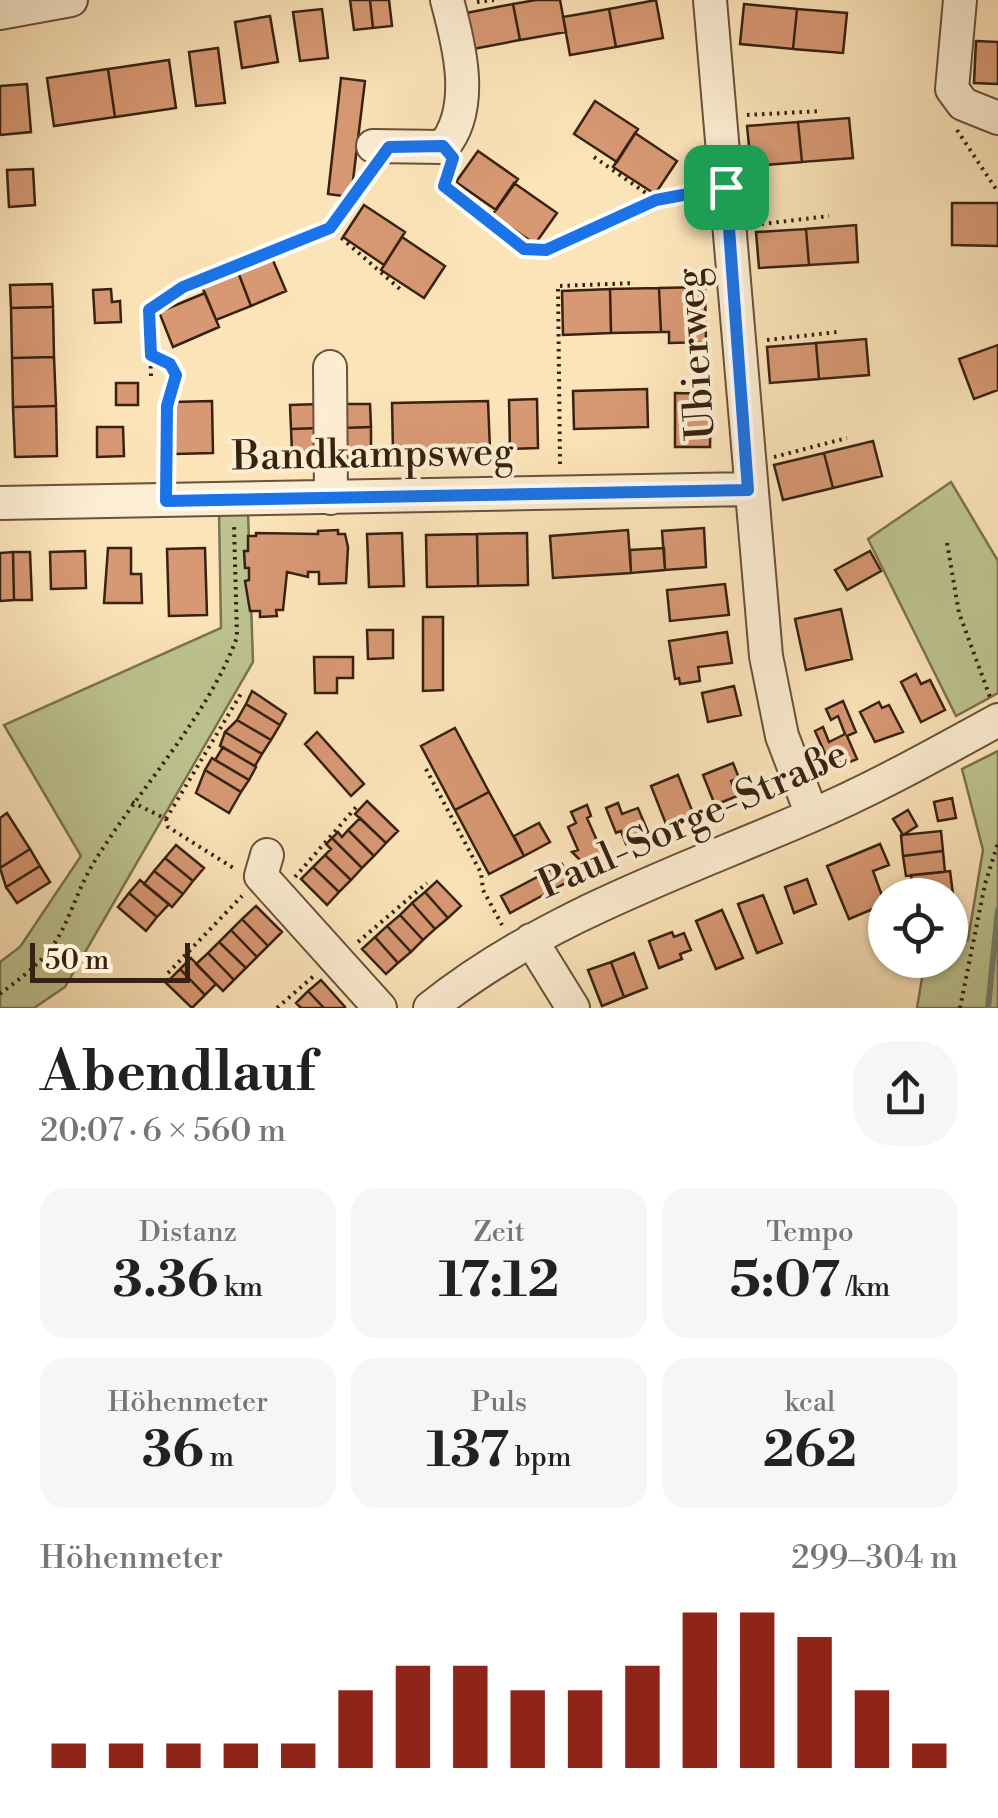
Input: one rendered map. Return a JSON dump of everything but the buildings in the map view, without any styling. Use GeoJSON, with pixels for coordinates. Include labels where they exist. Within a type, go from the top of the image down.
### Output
{"type":"FeatureCollection","features":[{"type":"Feature","properties":{"kind":"street"},"geometry":{"type":"LineString","coordinates":[[0,13],[71,0]]}},
{"type":"Feature","properties":{"kind":"street"},"geometry":{"type":"LineString","coordinates":[[381,146],[443,146],[454,134],[460,116],[460,51],[446,0]]}},
{"type":"Feature","properties":{"kind":"street","name":"Ubierweg"},"geometry":{"type":"LineString","coordinates":[[710,0],[766,656],[782,736],[812,815]]}},
{"type":"Feature","properties":{"kind":"street"},"geometry":{"type":"LineString","coordinates":[[960,0],[952,89],[963,104],[998,118]]}},
{"type":"Feature","properties":{"kind":"street"},"geometry":{"type":"LineString","coordinates":[[330,367],[332,498]]}},
{"type":"Feature","properties":{"kind":"street","name":"Bandkampsweg"},"geometry":{"type":"LineString","coordinates":[[0,502],[560,494],[748,477]]}},
{"type":"Feature","properties":{"kind":"street","name":"Paul-Sorge-Straße"},"geometry":{"type":"LineString","coordinates":[[430,1008],[523,945],[611,898],[812,815],[995,710]]}},
{"type":"Feature","properties":{"kind":"street"},"geometry":{"type":"LineString","coordinates":[[269,876],[380,1008]]}},
{"type":"Feature","properties":{"kind":"street"},"geometry":{"type":"LineString","coordinates":[[523,945],[573,1008]]}},
{"type":"Feature","properties":{"kind":"path"},"geometry":{"type":"LineString","coordinates":[[963,104],[948,118],[998,192]]}},
{"type":"Feature","properties":{"kind":"path"},"geometry":{"type":"LineString","coordinates":[[720,117],[822,110]]}},
{"type":"Feature","properties":{"kind":"path"},"geometry":{"type":"LineString","coordinates":[[151,376],[149,310],[183,287],[330,228],[381,146]]}},
{"type":"Feature","properties":{"kind":"path"},"geometry":{"type":"LineString","coordinates":[[443,146],[453,158],[444,186],[524,249],[546,250],[656,200],[726,187]]}},
{"type":"Feature","properties":{"kind":"path"},"geometry":{"type":"LineString","coordinates":[[594,157],[656,200]]}},
{"type":"Feature","properties":{"kind":"path"},"geometry":{"type":"LineString","coordinates":[[729,228],[829,216]]}},
{"type":"Feature","properties":{"kind":"path"},"geometry":{"type":"LineString","coordinates":[[330,228],[401,290]]}},
{"type":"Feature","properties":{"kind":"path"},"geometry":{"type":"LineString","coordinates":[[560,494],[558,286],[635,283]]}},
{"type":"Feature","properties":{"kind":"path"},"geometry":{"type":"LineString","coordinates":[[738,343],[837,332]]}},
{"type":"Feature","properties":{"kind":"path"},"geometry":{"type":"LineString","coordinates":[[151,355],[170,364],[176,375],[167,406],[166,501]]}},
{"type":"Feature","properties":{"kind":"path"},"geometry":{"type":"LineString","coordinates":[[748,477],[847,438]]}},
{"type":"Feature","properties":{"kind":"path"},"geometry":{"type":"LineString","coordinates":[[0,994],[54,945],[90,868],[200,707],[237,636],[233,501]]}},
{"type":"Feature","properties":{"kind":"path"},"geometry":{"type":"LineString","coordinates":[[948,543],[960,613],[995,710]]}},
{"type":"Feature","properties":{"kind":"path"},"geometry":{"type":"LineString","coordinates":[[242,692],[166,819],[168,827],[228,868],[269,876]]}},
{"type":"Feature","properties":{"kind":"path"},"geometry":{"type":"LineString","coordinates":[[426,769],[481,873],[483,890],[523,945]]}},
{"type":"Feature","properties":{"kind":"path"},"geometry":{"type":"LineString","coordinates":[[132,802],[166,819]]}},
{"type":"Feature","properties":{"kind":"path"},"geometry":{"type":"LineString","coordinates":[[168,974],[269,876],[358,805]]}},
{"type":"Feature","properties":{"kind":"path"},"geometry":{"type":"LineString","coordinates":[[960,1008],[985,884],[998,843]]}},
{"type":"Feature","properties":{"kind":"path"},"geometry":{"type":"LineString","coordinates":[[276,1008],[427,883]]}},
{"type":"Feature","properties":{"kind":"green space"},"geometry":{"type":"Polygon","coordinates":[[[951,482],[998,561],[998,693],[956,716],[868,539],[951,482]]]}},
{"type":"Feature","properties":{"kind":"green space"},"geometry":{"type":"Polygon","coordinates":[[[248,511],[253,662],[65,987],[34,1008],[0,1008],[0,962],[20,947],[81,856],[4,725],[221,628],[219,513],[248,511]]]}},
{"type":"Feature","properties":{"kind":"green space"},"geometry":{"type":"Polygon","coordinates":[[[998,751],[998,1008],[917,1008],[922,978],[968,978],[968,940],[983,850],[962,769],[998,751]]]}},
{"type":"Feature","properties":{"kind":"waterway"},"geometry":{"type":"LineString","coordinates":[[988,1008],[998,910]]}},
{"type":"Feature","properties":{"kind":"route"},"geometry":{"type":"LineString","coordinates":[[443,146],[453,158],[444,186],[524,249],[546,250],[656,200],[726,187],[748,490],[166,501],[167,406],[176,375],[170,364],[151,355],[149,310],[183,287],[330,228],[389,147],[443,146]]}}]}
